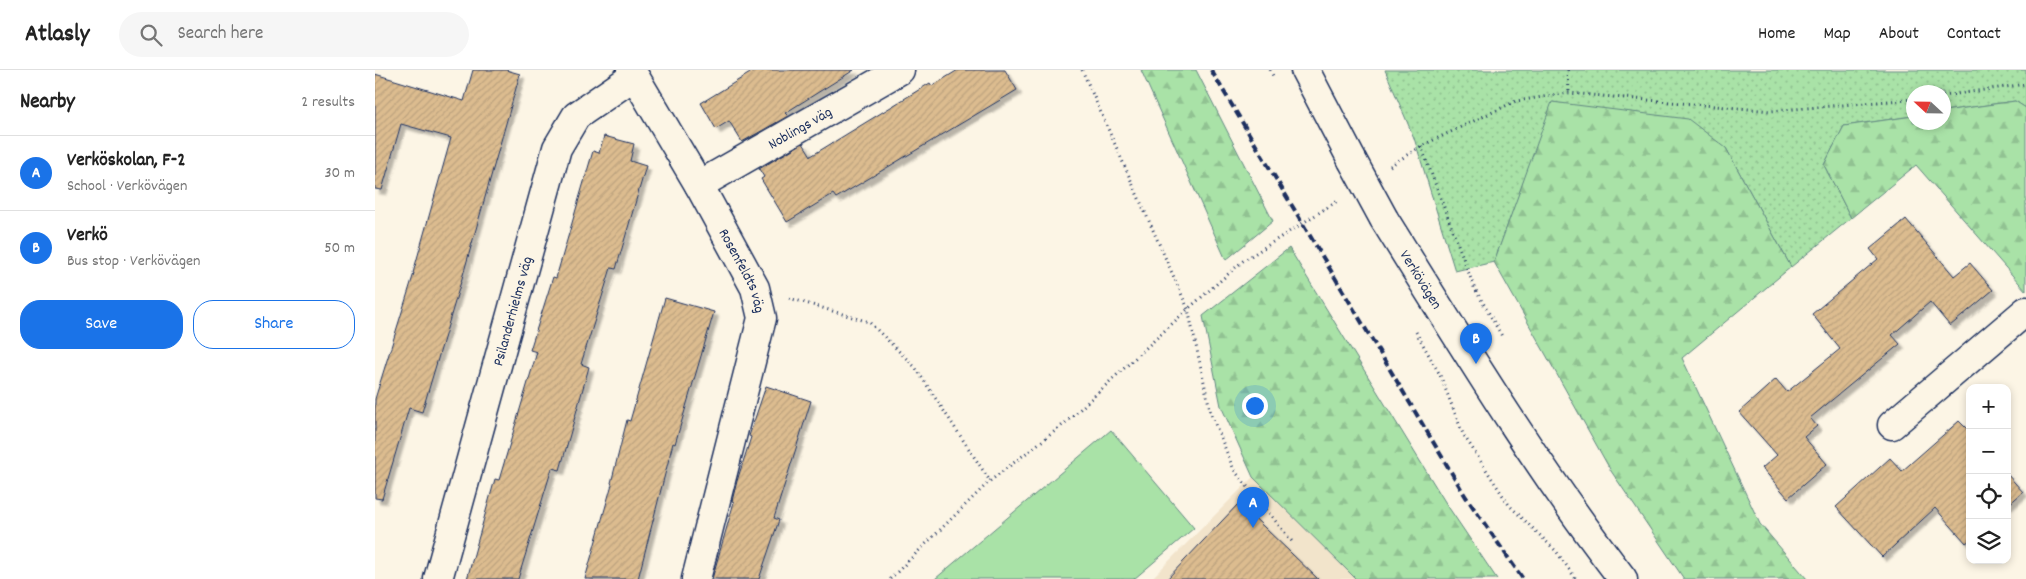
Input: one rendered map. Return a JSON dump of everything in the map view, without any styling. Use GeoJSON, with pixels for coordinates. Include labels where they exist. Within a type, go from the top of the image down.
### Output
{"type":"FeatureCollection","features":[{"type":"Feature","properties":{"kind":"street","name":"Noblings väg"},"geometry":{"type":"LineString","coordinates":[[699,185],[901,70]]}},
{"type":"Feature","properties":{"kind":"street","name":"Verkövägen"},"geometry":{"type":"LineString","coordinates":[[1305,70],[1384,219],[1462,344],[1586,531],[1623,579]]}},
{"type":"Feature","properties":{"kind":"street","name":"Rosenfeldts väg"},"geometry":{"type":"LineString","coordinates":[[633,73],[699,185],[755,288],[761,318],[696,579]]}},
{"type":"Feature","properties":{"kind":"street","name":"Psilanderhielms väg"},"geometry":{"type":"LineString","coordinates":[[438,579],[557,148],[576,116],[633,73]]}},
{"type":"Feature","properties":{"kind":"street"},"geometry":{"type":"LineString","coordinates":[[1892,425],[2026,311]]}},
{"type":"Feature","properties":{"kind":"path"},"geometry":{"type":"LineString","coordinates":[[1082,70],[1188,309],[1211,414],[1234,470],[1294,544]]}},
{"type":"Feature","properties":{"kind":"path"},"geometry":{"type":"LineString","coordinates":[[1568,70],[1569,94]]}},
{"type":"Feature","properties":{"kind":"path"},"geometry":{"type":"LineString","coordinates":[[1951,95],[2026,84]]}},
{"type":"Feature","properties":{"kind":"path"},"geometry":{"type":"LineString","coordinates":[[1421,146],[1474,287],[1503,338]]}},
{"type":"Feature","properties":{"kind":"path"},"geometry":{"type":"LineString","coordinates":[[755,288],[869,322],[915,367],[990,481]]}},
{"type":"Feature","properties":{"kind":"path"},"geometry":{"type":"LineString","coordinates":[[1411,324],[1440,375],[1463,434],[1468,442],[1509,505],[1556,551],[1576,579]]}},
{"type":"Feature","properties":{"kind":"shaded area"},"geometry":{"type":"Polygon","coordinates":[[[1253,477],[1356,579],[1151,579],[1253,477]]]}},
{"type":"Feature","properties":{"kind":"green space"},"geometry":{"type":"Polygon","coordinates":[[[1141,70],[1196,70],[1273,221],[1226,260],[1141,70]]]}},
{"type":"Feature","properties":{"kind":"green space"},"geometry":{"type":"Polygon","coordinates":[[[1385,70],[2026,70],[2026,108],[2015,101],[1951,110],[1951,85],[1906,85],[1906,117],[1844,126],[1824,165],[1851,218],[1791,267],[1726,148],[1553,102],[1494,262],[1455,271],[1414,138],[1385,70]]]}},
{"type":"Feature","properties":{"kind":"green space"},"geometry":{"type":"Polygon","coordinates":[[[2015,101],[2026,108],[2026,291],[1916,165],[1851,218],[1824,165],[1844,126],[1906,117],[1906,130],[1951,130],[1951,110],[2015,101]]]}},
{"type":"Feature","properties":{"kind":"green space"},"geometry":{"type":"Polygon","coordinates":[[[1552,102],[1688,119],[1726,148],[1791,267],[1682,358],[1760,524],[1807,579],[1684,579],[1611,471],[1494,262],[1552,102]]]}},
{"type":"Feature","properties":{"kind":"green space"},"geometry":{"type":"Polygon","coordinates":[[[1289,248],[1447,505],[1497,579],[1356,579],[1253,477],[1221,406],[1203,316],[1289,248]]]}},
{"type":"Feature","properties":{"kind":"green space"},"geometry":{"type":"Polygon","coordinates":[[[1111,430],[1194,528],[1134,579],[935,579],[1111,430]]]}},
{"type":"Feature","properties":{"kind":"building"},"geometry":{"type":"Polygon","coordinates":[[[473,70],[506,70],[520,74],[422,412],[409,408],[382,499],[375,498],[375,399],[414,273],[451,138],[401,124],[382,190],[375,189],[375,74],[464,101],[473,70]]]}},
{"type":"Feature","properties":{"kind":"building"},"geometry":{"type":"Polygon","coordinates":[[[755,70],[854,70],[785,113],[788,116],[742,142],[729,121],[716,129],[701,103],[755,70]]]}},
{"type":"Feature","properties":{"kind":"building"},"geometry":{"type":"Polygon","coordinates":[[[958,70],[1005,70],[1017,90],[836,198],[833,194],[787,222],[761,179],[764,177],[759,169],[803,143],[811,156],[930,83],[932,86],[958,70]]]}},
{"type":"Feature","properties":{"kind":"building"},"geometry":{"type":"Polygon","coordinates":[[[604,136],[634,144],[630,161],[646,166],[616,269],[611,268],[581,364],[589,367],[560,470],[552,468],[518,579],[467,579],[495,479],[499,480],[537,352],[530,350],[553,277],[556,278],[593,151],[599,153],[604,136]]]}},
{"type":"Feature","properties":{"kind":"building"},"geometry":{"type":"Polygon","coordinates":[[[1906,219],[1954,276],[1970,263],[1993,290],[1950,326],[1930,302],[1892,335],[1900,344],[1810,418],[1817,426],[1804,437],[1827,464],[1788,498],[1762,468],[1777,455],[1739,412],[1776,379],[1787,392],[1840,349],[1812,314],[1878,259],[1870,249],[1906,219]]]}},
{"type":"Feature","properties":{"kind":"building"},"geometry":{"type":"Polygon","coordinates":[[[665,298],[714,312],[675,444],[673,443],[638,579],[585,579],[612,484],[627,420],[630,421],[665,298]]]}},
{"type":"Feature","properties":{"kind":"building"},"geometry":{"type":"Polygon","coordinates":[[[766,386],[811,401],[774,518],[779,520],[759,579],[712,579],[734,502],[732,501],[737,481],[751,437],[749,436],[766,386]]]}},
{"type":"Feature","properties":{"kind":"building"},"geometry":{"type":"Polygon","coordinates":[[[1959,421],[1966,428],[1966,543],[1935,508],[1882,557],[1836,507],[1890,458],[1902,471],[1959,421]]]}},
{"type":"Feature","properties":{"kind":"building"},"geometry":{"type":"Polygon","coordinates":[[[2011,478],[2023,492],[2011,502],[2011,478]]]}},
{"type":"Feature","properties":{"kind":"building"},"geometry":{"type":"Polygon","coordinates":[[[1239,503],[1318,579],[1167,579],[1239,503]]]}},
{"type":"Feature","properties":{"kind":"railway"},"geometry":{"type":"LineString","coordinates":[[1211,70],[1466,497],[1523,579]]}},
{"type":"Feature","properties":{"kind":"place","name":"Verkö"},"geometry":{"type":"Point","coordinates":[1476,364]}},
{"type":"Feature","properties":{"kind":"place","name":"Verköskolan, F-2"},"geometry":{"type":"Point","coordinates":[1253,528]}}]}
